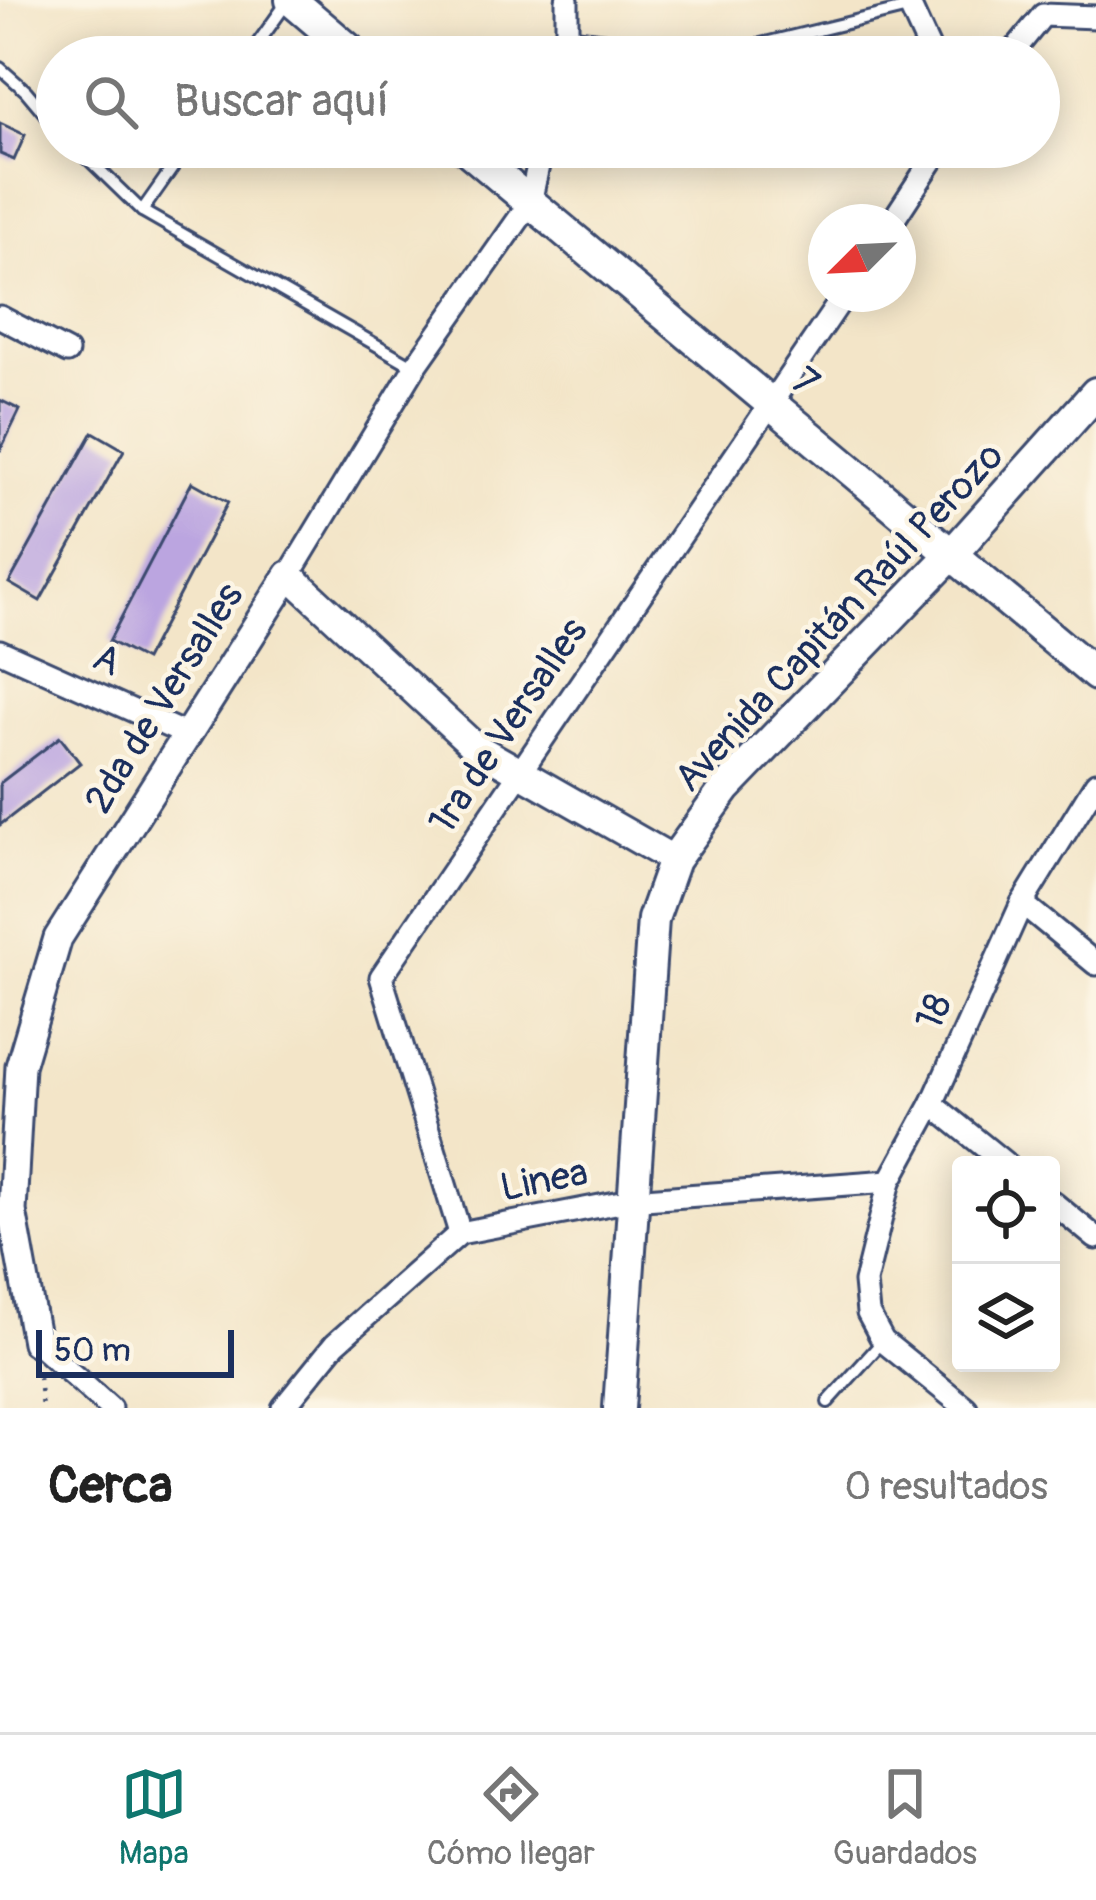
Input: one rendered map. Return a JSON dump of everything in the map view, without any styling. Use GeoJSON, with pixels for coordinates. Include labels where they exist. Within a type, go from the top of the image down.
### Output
{"type":"FeatureCollection","features":[{"type":"Feature","properties":{"kind":"main road"},"geometry":{"type":"LineString","coordinates":[[290,0],[333,36]]}},
{"type":"Feature","properties":{"kind":"main road","name":"7"},"geometry":{"type":"LineString","coordinates":[[489,168],[1096,676]]}},
{"type":"Feature","properties":{"kind":"main road","name":"Avenida Capitán Raúl Perozo"},"geometry":{"type":"LineString","coordinates":[[619,1408],[653,919],[674,860],[726,788],[950,556],[1096,393]]}},
{"type":"Feature","properties":{"kind":"street"},"geometry":{"type":"LineString","coordinates":[[565,36],[567,0]]}},
{"type":"Feature","properties":{"kind":"street"},"geometry":{"type":"LineString","coordinates":[[908,4],[923,36]]}},
{"type":"Feature","properties":{"kind":"street"},"geometry":{"type":"LineString","coordinates":[[1026,36],[1043,15],[1096,17]]}},
{"type":"Feature","properties":{"kind":"street","name":"2da de Versalles"},"geometry":{"type":"LineString","coordinates":[[35,1342],[8,1231],[20,1066],[58,938],[415,367],[530,203],[538,168]]}},
{"type":"Feature","properties":{"kind":"street"},"geometry":{"type":"LineString","coordinates":[[904,204],[927,168]]}},
{"type":"Feature","properties":{"kind":"street","name":"1ra de Versalles"},"geometry":{"type":"LineString","coordinates":[[460,1233],[381,977],[833,312]]}},
{"type":"Feature","properties":{"kind":"street"},"geometry":{"type":"LineString","coordinates":[[0,317],[68,352]]}},
{"type":"Feature","properties":{"kind":"street"},"geometry":{"type":"LineString","coordinates":[[289,574],[474,746],[674,860]]}},
{"type":"Feature","properties":{"kind":"street","name":"A"},"geometry":{"type":"LineString","coordinates":[[0,651],[185,734]]}},
{"type":"Feature","properties":{"kind":"street","name":"18"},"geometry":{"type":"LineString","coordinates":[[883,1341],[868,1313],[865,1282],[890,1181],[932,1104],[1022,903],[1096,783]]}},
{"type":"Feature","properties":{"kind":"street"},"geometry":{"type":"LineString","coordinates":[[1022,903],[1096,964]]}},
{"type":"Feature","properties":{"kind":"street"},"geometry":{"type":"LineString","coordinates":[[932,1104],[996,1156]]}},
{"type":"Feature","properties":{"kind":"street","name":"Linea"},"geometry":{"type":"LineString","coordinates":[[283,1408],[335,1344],[460,1233],[632,1199],[890,1181]]}},
{"type":"Feature","properties":{"kind":"street"},"geometry":{"type":"LineString","coordinates":[[1060,1208],[1096,1238]]}},
{"type":"Feature","properties":{"kind":"street"},"geometry":{"type":"LineString","coordinates":[[883,1341],[966,1408]]}},
{"type":"Feature","properties":{"kind":"street"},"geometry":{"type":"LineString","coordinates":[[35,1342],[110,1408]]}},
{"type":"Feature","properties":{"kind":"lane"},"geometry":{"type":"LineString","coordinates":[[263,36],[290,0]]}},
{"type":"Feature","properties":{"kind":"lane"},"geometry":{"type":"LineString","coordinates":[[788,36],[908,4]]}},
{"type":"Feature","properties":{"kind":"lane"},"geometry":{"type":"LineString","coordinates":[[0,68],[36,103]]}},
{"type":"Feature","properties":{"kind":"lane"},"geometry":{"type":"LineString","coordinates":[[97,168],[142,212],[415,367]]}},
{"type":"Feature","properties":{"kind":"lane"},"geometry":{"type":"LineString","coordinates":[[142,212],[173,168]]}},
{"type":"Feature","properties":{"kind":"lane"},"geometry":{"type":"LineString","coordinates":[[828,1402],[883,1341]]}},
{"type":"Feature","properties":{"kind":"building"},"geometry":{"type":"Polygon","coordinates":[[[0,123],[25,135],[14,160],[0,154],[0,123]]]}},
{"type":"Feature","properties":{"kind":"building"},"geometry":{"type":"Polygon","coordinates":[[[0,400],[20,410],[0,451],[0,400]]]}},
{"type":"Feature","properties":{"kind":"building"},"geometry":{"type":"Polygon","coordinates":[[[93,432],[124,450],[40,601],[9,583],[93,432]]]}},
{"type":"Feature","properties":{"kind":"building"},"geometry":{"type":"Polygon","coordinates":[[[192,482],[228,502],[145,660],[109,641],[192,482]]]}},
{"type":"Feature","properties":{"kind":"building"},"geometry":{"type":"Polygon","coordinates":[[[60,737],[80,763],[0,825],[0,783],[60,737]]]}}]}
